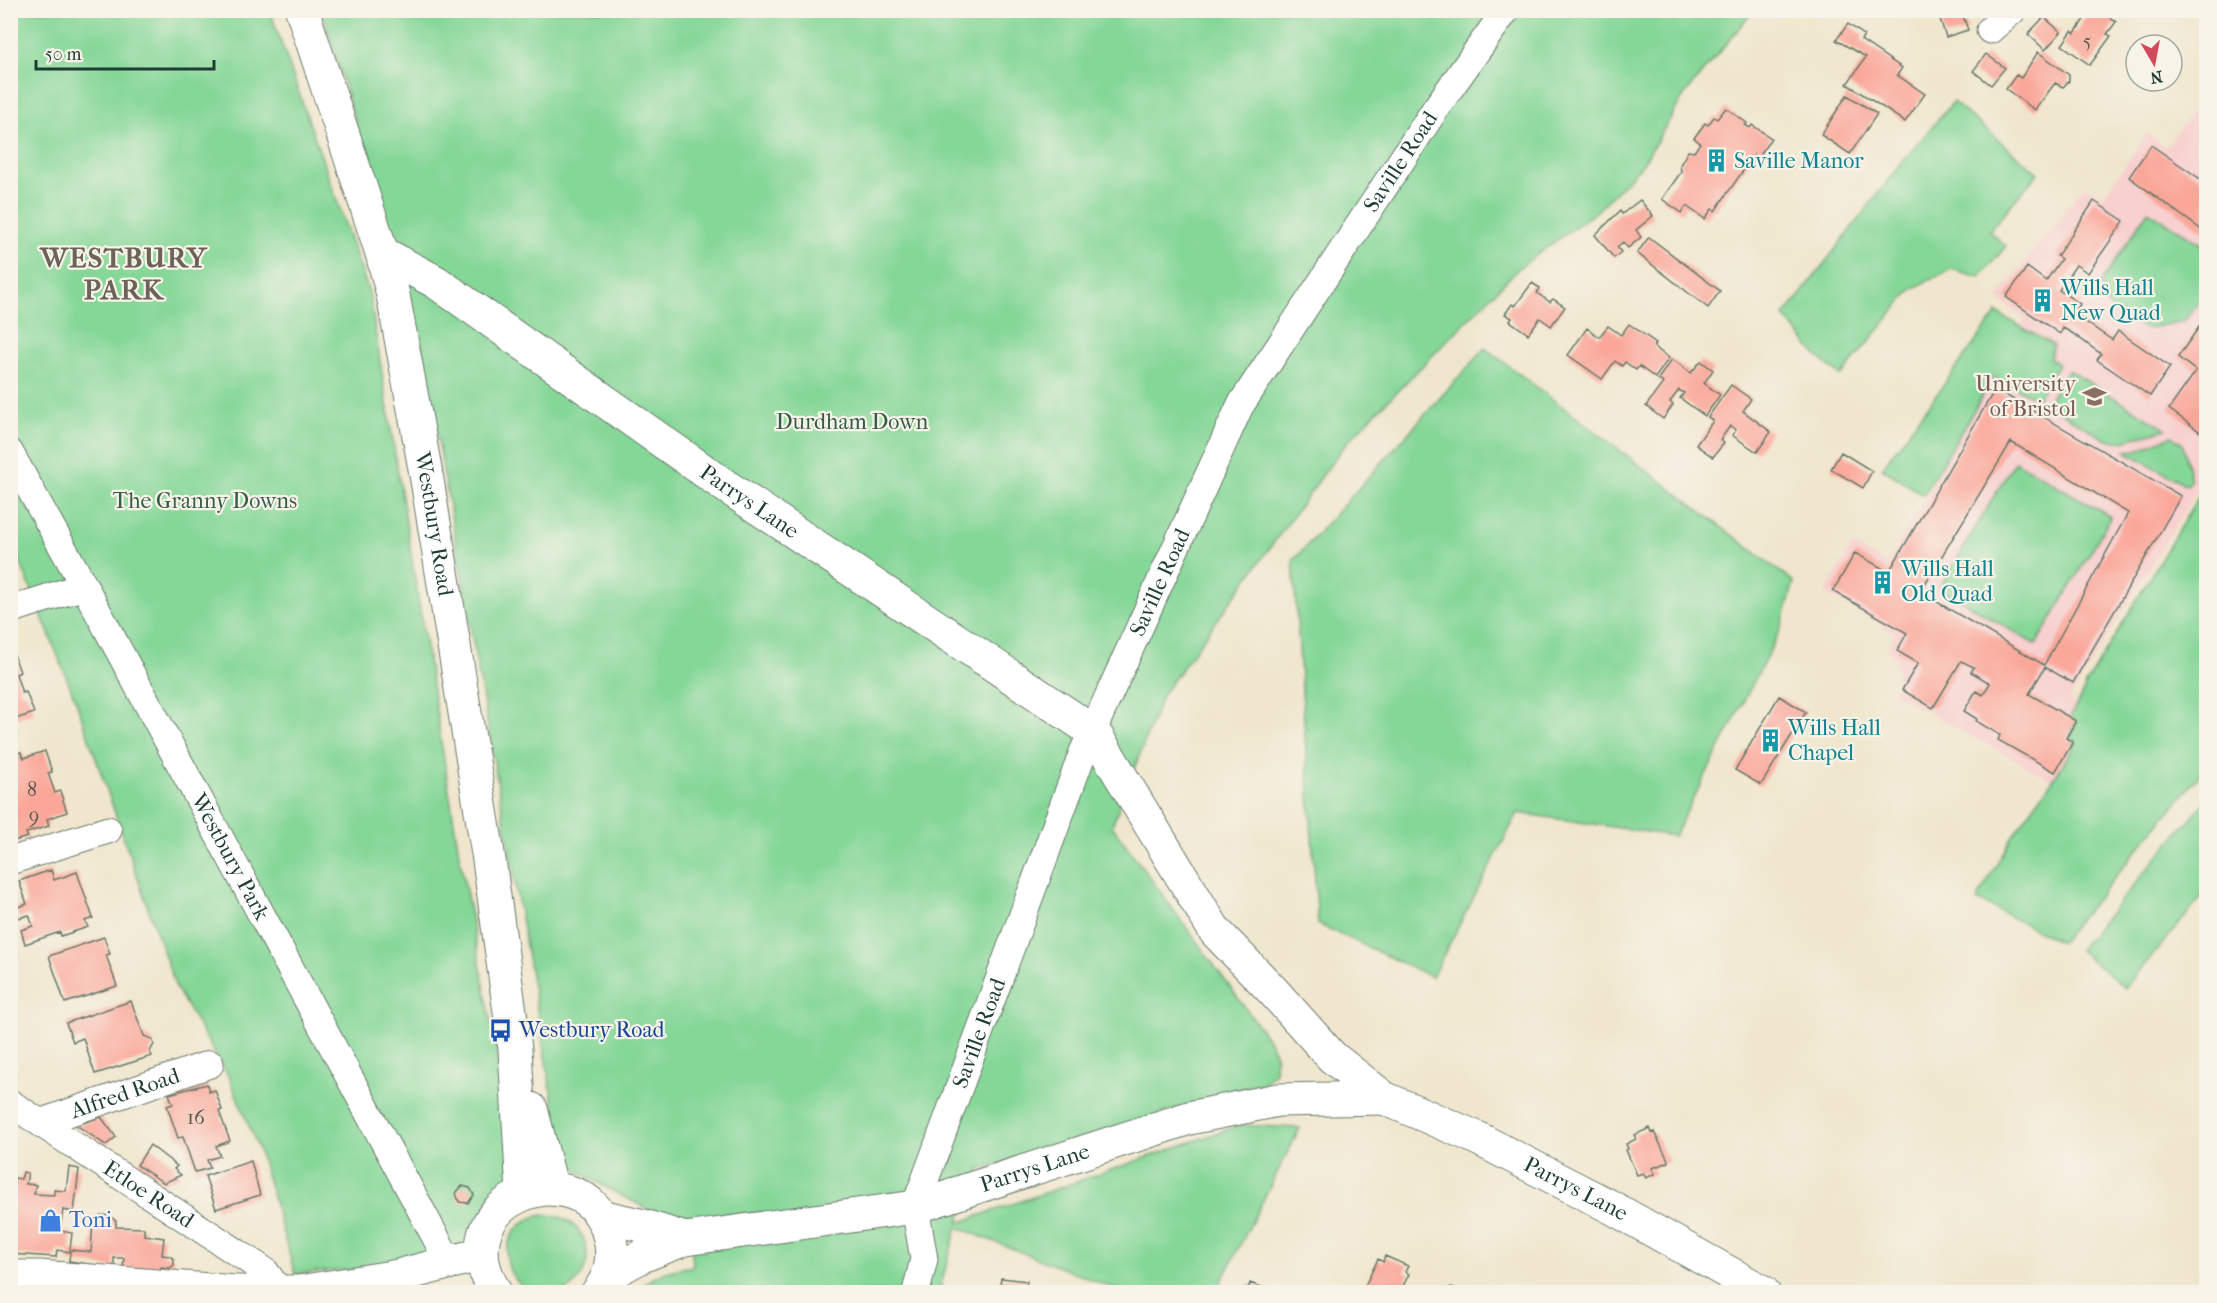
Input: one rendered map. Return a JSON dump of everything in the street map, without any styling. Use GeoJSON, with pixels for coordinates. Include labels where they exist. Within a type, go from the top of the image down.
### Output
{"type":"FeatureCollection","features":[{"type":"Feature","properties":{"kind":"main road","name":"Westbury Road"},"geometry":{"type":"LineString","coordinates":[[302,10],[382,253],[393,295],[426,474],[489,860],[537,1191]]}},
{"type":"Feature","properties":{"kind":"main road","name":"Parrys Lane"},"geometry":{"type":"LineString","coordinates":[[382,253],[436,282],[1081,733],[1215,931],[1273,990],[1332,1057],[1384,1098],[1475,1137],[1614,1208],[1763,1293]]}},
{"type":"Feature","properties":{"kind":"main road"},"geometry":{"type":"LineString","coordinates":[[393,295],[436,282]]}},
{"type":"Feature","properties":{"kind":"main road","name":"Parrys Lane"},"geometry":{"type":"LineString","coordinates":[[604,1283],[642,1256],[685,1239],[915,1207],[1189,1118],[1278,1100],[1384,1098]]}},
{"type":"Feature","properties":{"kind":"main road"},"geometry":{"type":"LineString","coordinates":[[488,1275],[485,1234],[493,1216],[507,1202],[537,1191],[571,1193],[587,1202],[601,1216],[608,1230],[612,1259],[604,1283]]}},
{"type":"Feature","properties":{"kind":"main road","name":"Parrys Lane"},"geometry":{"type":"LineString","coordinates":[[601,1216],[685,1239]]}},
{"type":"Feature","properties":{"kind":"main road"},"geometry":{"type":"LineString","coordinates":[[10,1277],[39,1277],[133,1289],[299,1292],[398,1276],[449,1262],[488,1275]]}},
{"type":"Feature","properties":{"kind":"main road"},"geometry":{"type":"LineString","coordinates":[[398,1276],[488,1275]]}},
{"type":"Feature","properties":{"kind":"street","name":"Saville Road"},"geometry":{"type":"LineString","coordinates":[[915,1207],[1081,733],[1240,406],[1436,108],[1506,10]]}},
{"type":"Feature","properties":{"kind":"street"},"geometry":{"type":"LineString","coordinates":[[1990,30],[2013,10]]}},
{"type":"Feature","properties":{"kind":"street","name":"Westbury Park"},"geometry":{"type":"LineString","coordinates":[[10,453],[449,1262]]}},
{"type":"Feature","properties":{"kind":"street"},"geometry":{"type":"LineString","coordinates":[[10,610],[84,586]]}},
{"type":"Feature","properties":{"kind":"street"},"geometry":{"type":"LineString","coordinates":[[10,861],[108,830]]}},
{"type":"Feature","properties":{"kind":"street","name":"Alfred Road"},"geometry":{"type":"LineString","coordinates":[[42,1122],[210,1064]]}},
{"type":"Feature","properties":{"kind":"street","name":"Etloe Road"},"geometry":{"type":"LineString","coordinates":[[10,1103],[265,1271],[280,1292]]}},
{"type":"Feature","properties":{"kind":"street"},"geometry":{"type":"LineString","coordinates":[[915,1207],[924,1259],[916,1293]]}},
{"type":"Feature","properties":{"kind":"shaded area","name":"University of Bristol"},"geometry":{"type":"Polygon","coordinates":[[[2206,94],[2206,476],[2068,701],[2099,719],[2061,785],[1892,692],[1898,682],[1897,670],[1896,660],[1888,649],[1895,633],[1825,593],[1853,545],[1887,565],[2025,318],[1997,299],[2084,186],[2102,198],[2147,134],[2166,147],[2206,94]]]}},
{"type":"Feature","properties":{"kind":"shaded area"},"geometry":{"type":"Polygon","coordinates":[[[2206,1161],[2206,1292],[2203,1169],[2206,1161]]]}},
{"type":"Feature","properties":{"kind":"green space","name":"The Granny Downs"},"geometry":{"type":"Polygon","coordinates":[[[11,11],[270,11],[369,292],[460,859],[520,1175],[459,1261],[295,1274],[260,1153],[229,1077],[176,988],[76,701],[11,539],[11,11]]]}},
{"type":"Feature","properties":{"kind":"green space","name":"Durdham Down"},"geometry":{"type":"Polygon","coordinates":[[[322,11],[1753,11],[1685,94],[1642,165],[1597,211],[1519,268],[1347,442],[1163,694],[1112,826],[1268,1039],[1276,1055],[1275,1072],[1264,1082],[980,1168],[958,1223],[1240,1125],[1300,1128],[1216,1292],[1123,1292],[957,1227],[939,1292],[638,1292],[650,1280],[662,1273],[693,1266],[690,1216],[653,1212],[609,1189],[574,1169],[561,1148],[421,342],[322,11]]]}},
{"type":"Feature","properties":{"kind":"green space"},"geometry":{"type":"Polygon","coordinates":[[[1953,102],[2038,173],[1989,231],[2006,246],[1980,277],[1951,269],[1912,289],[1841,376],[1817,356],[1784,316],[1903,161],[1953,102]]]}},
{"type":"Feature","properties":{"kind":"green space"},"geometry":{"type":"Polygon","coordinates":[[[2148,211],[2206,247],[2206,293],[2184,321],[2145,329],[2108,305],[2101,283],[2148,211]]]}},
{"type":"Feature","properties":{"kind":"green space"},"geometry":{"type":"Polygon","coordinates":[[[1997,313],[2053,345],[2050,358],[2058,365],[2037,399],[1994,377],[1923,495],[1882,468],[1997,313]]]}},
{"type":"Feature","properties":{"kind":"green space"},"geometry":{"type":"Polygon","coordinates":[[[1485,348],[1794,582],[1780,631],[1674,836],[1518,813],[1432,977],[1318,924],[1293,561],[1485,348]]]}},
{"type":"Feature","properties":{"kind":"green space"},"geometry":{"type":"Polygon","coordinates":[[[2068,370],[2166,429],[2122,441],[2107,440],[2046,404],[2068,370]]]}},
{"type":"Feature","properties":{"kind":"green space"},"geometry":{"type":"Polygon","coordinates":[[[2171,436],[2183,444],[2191,481],[2187,485],[2125,451],[2137,450],[2171,436]]]}},
{"type":"Feature","properties":{"kind":"green space"},"geometry":{"type":"Polygon","coordinates":[[[2015,461],[2111,517],[2036,645],[1940,588],[2015,461]]]}},
{"type":"Feature","properties":{"kind":"green space"},"geometry":{"type":"Polygon","coordinates":[[[2206,484],[2206,767],[2061,942],[1977,900],[2012,837],[2076,743],[2070,737],[2076,722],[2071,716],[2089,679],[2206,484]]]}},
{"type":"Feature","properties":{"kind":"green space"},"geometry":{"type":"Polygon","coordinates":[[[2206,800],[2206,892],[2125,988],[2079,950],[2206,800]]]}},
{"type":"Feature","properties":{"kind":"green space"},"geometry":{"type":"Polygon","coordinates":[[[539,1215],[555,1215],[576,1226],[587,1247],[587,1263],[576,1284],[555,1295],[539,1295],[525,1289],[513,1277],[507,1263],[507,1247],[513,1233],[525,1221],[539,1215]]]}},
{"type":"Feature","properties":{"kind":"building"},"geometry":{"type":"Polygon","coordinates":[[[1937,10],[1961,10],[1968,30],[1946,37],[1937,10]]]}},
{"type":"Feature","properties":{"kind":"building"},"geometry":{"type":"Polygon","coordinates":[[[2090,10],[2100,10],[2116,22],[2107,34],[2111,36],[2090,65],[2062,45],[2072,31],[2075,33],[2090,10]]]}},
{"type":"Feature","properties":{"kind":"building"},"geometry":{"type":"Polygon","coordinates":[[[2044,17],[2061,32],[2045,50],[2028,34],[2044,17]]]}},
{"type":"Feature","properties":{"kind":"building"},"geometry":{"type":"Polygon","coordinates":[[[1848,24],[1864,35],[1861,40],[1902,68],[1897,75],[1925,94],[1905,122],[1847,84],[1866,57],[1836,40],[1848,24]]]}},
{"type":"Feature","properties":{"kind":"building"},"geometry":{"type":"Polygon","coordinates":[[[2038,52],[2069,75],[2069,81],[2063,87],[2055,83],[2035,110],[2006,89],[2016,75],[2021,78],[2038,52]]]}},
{"type":"Feature","properties":{"kind":"building"},"geometry":{"type":"Polygon","coordinates":[[[1986,54],[2005,68],[1991,85],[1973,71],[1986,54]]]}},
{"type":"Feature","properties":{"kind":"building"},"geometry":{"type":"Polygon","coordinates":[[[1847,95],[1877,114],[1850,154],[1821,135],[1847,95]]]}},
{"type":"Feature","properties":{"kind":"building","name":"Saville Manor"},"geometry":{"type":"Polygon","coordinates":[[[1726,108],[1747,123],[1745,125],[1750,128],[1752,125],[1771,138],[1758,158],[1754,155],[1715,211],[1712,209],[1705,219],[1686,206],[1682,213],[1662,199],[1681,172],[1680,165],[1688,151],[1694,152],[1700,143],[1694,138],[1705,123],[1708,125],[1714,117],[1717,119],[1726,108]]]}},
{"type":"Feature","properties":{"kind":"building"},"geometry":{"type":"Polygon","coordinates":[[[2151,145],[2206,183],[2206,233],[2129,177],[2151,145]]]}},
{"type":"Feature","properties":{"kind":"building"},"geometry":{"type":"Polygon","coordinates":[[[1640,200],[1653,216],[1636,230],[1641,237],[1628,248],[1623,242],[1617,247],[1621,252],[1614,258],[1595,235],[1620,211],[1622,214],[1640,200]]]}},
{"type":"Feature","properties":{"kind":"building","name":"Wills Hall New Quad"},"geometry":{"type":"Polygon","coordinates":[[[2094,201],[2124,221],[2088,273],[2076,265],[2059,290],[2080,304],[2074,314],[2112,340],[2118,331],[2170,367],[2150,396],[2097,360],[2101,354],[2072,333],[2063,328],[2060,334],[2006,297],[2027,267],[2046,281],[2061,259],[2057,256],[2094,201]]]}},
{"type":"Feature","properties":{"kind":"building"},"geometry":{"type":"Polygon","coordinates":[[[1649,237],[1720,291],[1708,308],[1637,253],[1649,237]]]}},
{"type":"Feature","properties":{"kind":"building"},"geometry":{"type":"Polygon","coordinates":[[[1532,283],[1540,288],[1537,293],[1550,302],[1553,299],[1565,307],[1551,326],[1540,318],[1528,334],[1510,321],[1512,318],[1505,314],[1512,304],[1515,306],[1532,283]]]}},
{"type":"Feature","properties":{"kind":"building"},"geometry":{"type":"Polygon","coordinates":[[[2206,317],[2206,436],[2169,409],[2196,371],[2178,357],[2206,317]]]}},
{"type":"Feature","properties":{"kind":"building"},"geometry":{"type":"Polygon","coordinates":[[[1629,324],[1656,343],[1654,347],[1669,358],[1655,378],[1639,366],[1636,370],[1625,362],[1622,366],[1615,361],[1602,379],[1568,355],[1587,328],[1599,337],[1608,326],[1621,335],[1629,324]]]}},
{"type":"Feature","properties":{"kind":"building"},"geometry":{"type":"Polygon","coordinates":[[[1672,359],[1691,373],[1701,361],[1713,370],[1704,383],[1720,395],[1705,416],[1680,398],[1684,393],[1679,390],[1670,402],[1673,405],[1663,419],[1646,406],[1663,383],[1658,379],[1672,359]]]}},
{"type":"Feature","properties":{"kind":"building"},"geometry":{"type":"Polygon","coordinates":[[[1731,385],[1751,399],[1743,411],[1771,432],[1757,452],[1732,435],[1736,430],[1730,426],[1720,440],[1724,443],[1713,457],[1696,445],[1713,421],[1708,417],[1731,385]]]}},
{"type":"Feature","properties":{"kind":"building","name":"Wills Hall Old Quad"},"geometry":{"type":"Polygon","coordinates":[[[1995,389],[2181,496],[2073,683],[2045,667],[2029,694],[2076,721],[2066,738],[2073,742],[2055,772],[1998,740],[2000,735],[1964,711],[1976,691],[1983,695],[1990,683],[1971,672],[1974,667],[1961,661],[1933,708],[1902,690],[1918,663],[1897,651],[1907,633],[1833,591],[1855,553],[1889,572],[1995,389]],[[2011,442],[1920,592],[2044,665],[2128,513],[2011,442]]]}},
{"type":"Feature","properties":{"kind":"building"},"geometry":{"type":"Polygon","coordinates":[[[1841,452],[1872,471],[1863,488],[1831,469],[1841,452]]]}},
{"type":"Feature","properties":{"kind":"building"},"geometry":{"type":"Polygon","coordinates":[[[10,652],[13,652],[20,672],[16,674],[22,693],[26,692],[34,713],[12,720],[17,734],[10,736],[10,652]]]}},
{"type":"Feature","properties":{"kind":"building","name":"Wills Hall Chapel"},"geometry":{"type":"Polygon","coordinates":[[[1779,696],[1806,712],[1761,785],[1735,770],[1779,696]]]}},
{"type":"Feature","properties":{"kind":"building"},"geometry":{"type":"Polygon","coordinates":[[[45,751],[52,772],[48,773],[55,793],[60,791],[67,812],[47,819],[49,826],[26,833],[28,837],[10,842],[10,755],[21,752],[24,758],[45,751]]]}},
{"type":"Feature","properties":{"kind":"building"},"geometry":{"type":"Polygon","coordinates":[[[51,870],[54,880],[77,872],[93,918],[85,921],[88,927],[61,936],[60,932],[25,944],[21,930],[33,926],[29,915],[19,918],[15,908],[27,904],[19,881],[51,870]]]}},
{"type":"Feature","properties":{"kind":"building"},"geometry":{"type":"Polygon","coordinates":[[[104,937],[110,954],[106,955],[117,986],[65,1003],[49,956],[104,937]]]}},
{"type":"Feature","properties":{"kind":"building"},"geometry":{"type":"Polygon","coordinates":[[[131,1001],[144,1036],[152,1039],[154,1044],[150,1052],[152,1056],[95,1074],[83,1038],[73,1042],[66,1023],[131,1001]]]}},
{"type":"Feature","properties":{"kind":"building"},"geometry":{"type":"Polygon","coordinates":[[[207,1084],[209,1092],[215,1090],[222,1110],[219,1111],[230,1141],[216,1146],[220,1156],[207,1160],[210,1168],[195,1172],[183,1137],[178,1138],[167,1106],[173,1104],[169,1094],[207,1084]]]}},
{"type":"Feature","properties":{"kind":"building"},"geometry":{"type":"Polygon","coordinates":[[[101,1117],[116,1137],[106,1145],[76,1125],[101,1117]]]}},
{"type":"Feature","properties":{"kind":"building"},"geometry":{"type":"Polygon","coordinates":[[[1650,1128],[1669,1162],[1652,1168],[1655,1174],[1646,1178],[1643,1173],[1637,1175],[1626,1150],[1628,1149],[1626,1144],[1636,1139],[1634,1135],[1650,1128]]]}},
{"type":"Feature","properties":{"kind":"building"},"geometry":{"type":"Polygon","coordinates":[[[150,1145],[177,1166],[174,1169],[181,1175],[164,1183],[137,1165],[150,1145]]]}},
{"type":"Feature","properties":{"kind":"building"},"geometry":{"type":"Polygon","coordinates":[[[251,1161],[260,1195],[216,1209],[205,1176],[251,1161]]]}},
{"type":"Feature","properties":{"kind":"building"},"geometry":{"type":"Polygon","coordinates":[[[69,1167],[79,1169],[74,1212],[63,1210],[60,1231],[72,1233],[70,1250],[91,1252],[93,1220],[101,1215],[110,1216],[116,1221],[116,1227],[144,1228],[144,1235],[164,1238],[162,1255],[174,1259],[174,1265],[170,1268],[161,1267],[160,1272],[123,1268],[124,1258],[114,1258],[114,1268],[69,1261],[70,1252],[57,1250],[56,1257],[10,1254],[10,1188],[14,1188],[14,1178],[21,1179],[23,1172],[28,1173],[26,1184],[36,1185],[34,1194],[54,1195],[54,1190],[66,1191],[69,1167]]]}},
{"type":"Feature","properties":{"kind":"building"},"geometry":{"type":"Polygon","coordinates":[[[462,1186],[470,1188],[474,1195],[468,1203],[459,1202],[456,1193],[462,1186]]]}},
{"type":"Feature","properties":{"kind":"building"},"geometry":{"type":"Polygon","coordinates":[[[1385,1256],[1408,1266],[1405,1272],[1409,1274],[1400,1292],[1362,1292],[1378,1259],[1383,1262],[1385,1256]]]}},
{"type":"Feature","properties":{"kind":"building"},"geometry":{"type":"Polygon","coordinates":[[[1001,1278],[1027,1281],[1025,1292],[999,1292],[1001,1278]]]}},
{"type":"Feature","properties":{"kind":"building"},"geometry":{"type":"Polygon","coordinates":[[[1250,1283],[1274,1292],[1242,1292],[1244,1288],[1248,1289],[1250,1283]]]}},
{"type":"Feature","properties":{"kind":"building"},"geometry":{"type":"Polygon","coordinates":[[[1444,1288],[1458,1289],[1458,1292],[1441,1292],[1444,1288]]]}},
{"type":"Feature","properties":{"kind":"place","name":"Saville Manor"},"geometry":{"type":"Point","coordinates":[1716,161]}},
{"type":"Feature","properties":{"kind":"place","name":"Wills Hall New Quad"},"geometry":{"type":"Point","coordinates":[2043,301]}},
{"type":"Feature","properties":{"kind":"place","name":"University of Bristol"},"geometry":{"type":"Point","coordinates":[2094,397]}},
{"type":"Feature","properties":{"kind":"place","name":"Wills Hall Old Quad"},"geometry":{"type":"Point","coordinates":[1883,582]}},
{"type":"Feature","properties":{"kind":"place","name":"Wills Hall Chapel"},"geometry":{"type":"Point","coordinates":[1770,741]}},
{"type":"Feature","properties":{"kind":"place","name":"Westbury Road"},"geometry":{"type":"Point","coordinates":[501,1030]}},
{"type":"Feature","properties":{"kind":"place","name":"Toni"},"geometry":{"type":"Point","coordinates":[51,1220]}},
{"type":"Feature","properties":{"kind":"district","name":"WESTBURY PARK"},"geometry":{"type":"Point","coordinates":[124,273]}}]}
